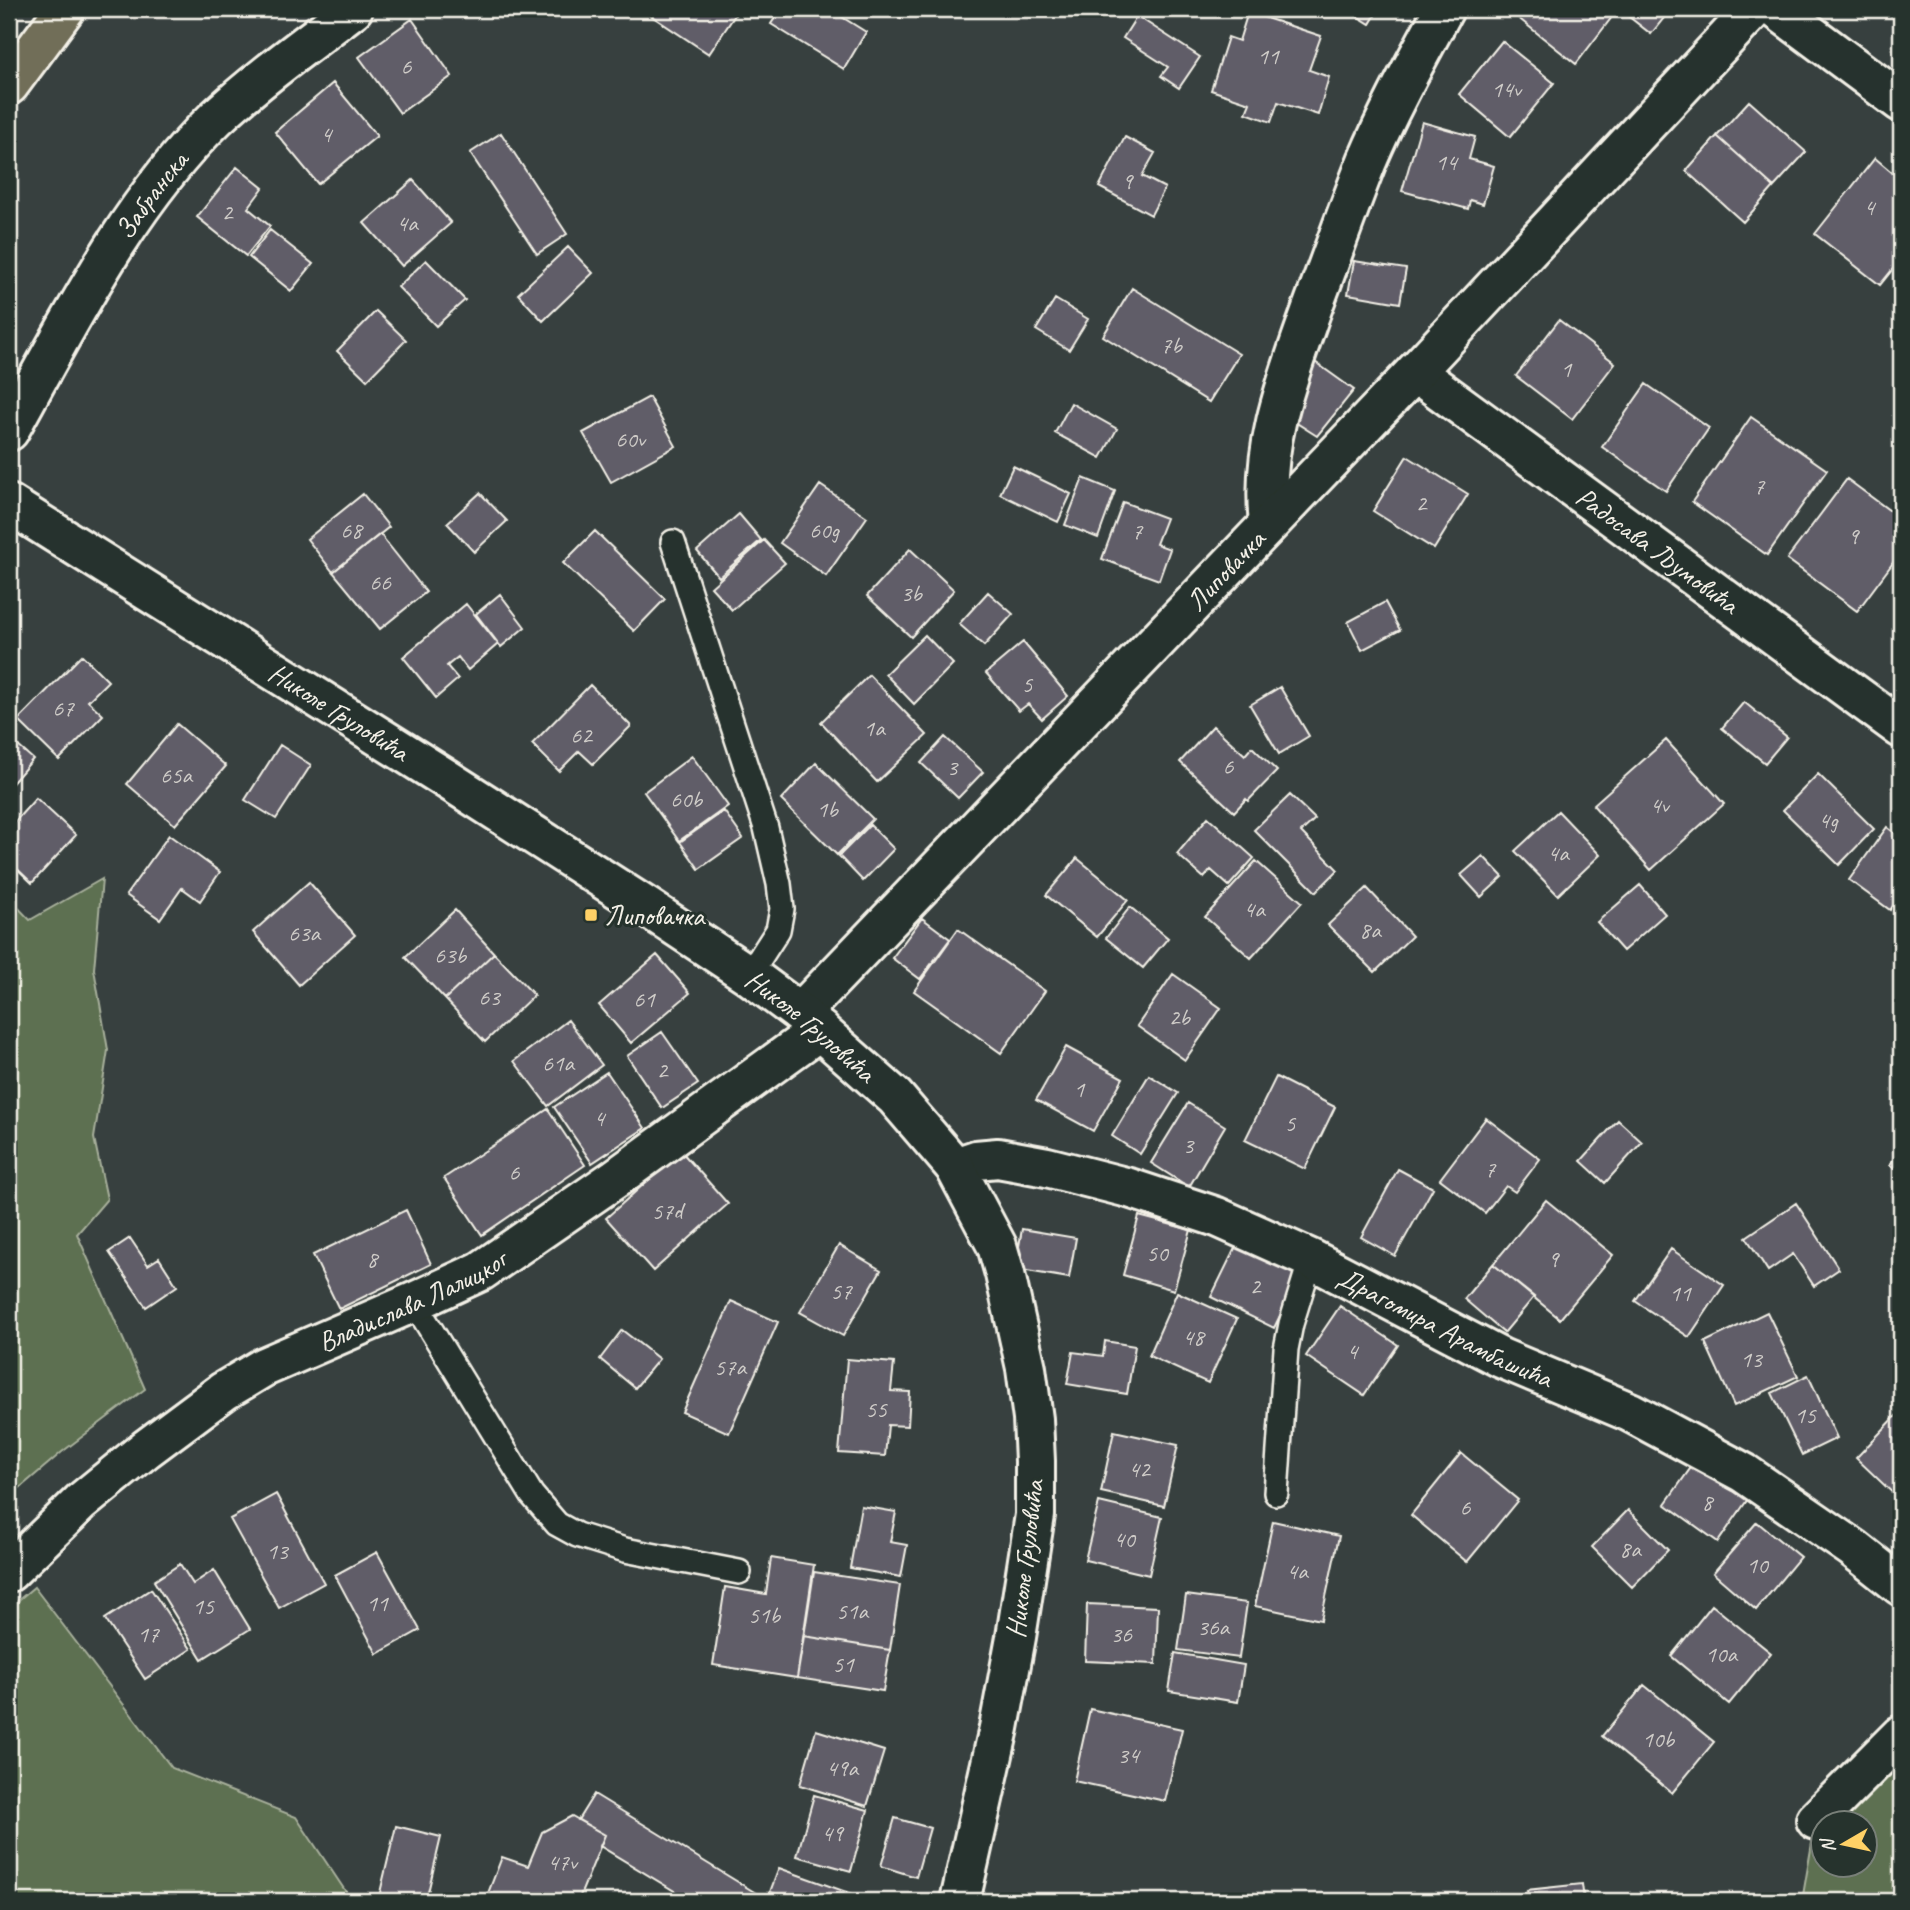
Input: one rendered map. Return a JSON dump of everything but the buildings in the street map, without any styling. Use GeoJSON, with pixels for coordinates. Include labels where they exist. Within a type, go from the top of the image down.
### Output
{"type":"FeatureCollection","features":[{"type":"Feature","properties":{"kind":"highway"},"geometry":{"type":"LineString","coordinates":[[9,85],[65,9]]}},
{"type":"Feature","properties":{"kind":"street","name":"Забранска"},"geometry":{"type":"LineString","coordinates":[[9,431],[114,247],[164,176],[216,119],[277,67],[353,9]]}},
{"type":"Feature","properties":{"kind":"street","name":"Липовачка"},"geometry":{"type":"LineString","coordinates":[[810,1022],[1269,523],[1266,498],[1270,449],[1283,393],[1368,160],[1444,9]]}},
{"type":"Feature","properties":{"kind":"street"},"geometry":{"type":"LineString","coordinates":[[1269,523],[1415,372],[1754,9]]}},
{"type":"Feature","properties":{"kind":"street"},"geometry":{"type":"LineString","coordinates":[[1776,9],[1901,102]]}},
{"type":"Feature","properties":{"kind":"street","name":"Радосава Љумовића"},"geometry":{"type":"LineString","coordinates":[[1415,372],[1901,728]]}},
{"type":"Feature","properties":{"kind":"street","name":"Николе Груловића"},"geometry":{"type":"LineString","coordinates":[[9,504],[422,763],[749,975],[810,1022],[895,1097],[955,1167],[997,1246],[1005,1274],[1026,1368],[1035,1461],[1035,1516],[1016,1637],[999,1728],[960,1901]]}},
{"type":"Feature","properties":{"kind":"street","name":"Владислава Лалицког"},"geometry":{"type":"LineString","coordinates":[[9,1572],[81,1502],[224,1391],[264,1367],[481,1271],[627,1171],[810,1022]]}},
{"type":"Feature","properties":{"kind":"street","name":"Драгомира Арамбашића"},"geometry":{"type":"LineString","coordinates":[[955,1167],[976,1160],[998,1158],[1129,1188],[1217,1217],[1311,1259],[1501,1358],[1630,1412],[1744,1473],[1853,1548],[1901,1586]]}},
{"type":"Feature","properties":{"kind":"street"},"geometry":{"type":"LineString","coordinates":[[1828,1808],[1901,1735]]}},
{"type":"Feature","properties":{"kind":"lane"},"geometry":{"type":"LineString","coordinates":[[673,542],[766,828],[779,884],[782,909],[778,930],[749,975]]}},
{"type":"Feature","properties":{"kind":"lane"},"geometry":{"type":"LineString","coordinates":[[1276,1493],[1286,1349],[1311,1259]]}},
{"type":"Feature","properties":{"kind":"lane"},"geometry":{"type":"LineString","coordinates":[[414,1302],[532,1495],[557,1524],[577,1535],[625,1550],[740,1572]]}},
{"type":"Feature","properties":{"kind":"green space"},"geometry":{"type":"Polygon","coordinates":[[[102,879],[94,969],[108,1050],[94,1138],[107,1199],[77,1234],[145,1389],[62,1452],[9,1497],[9,898],[30,920],[102,879]]]}},
{"type":"Feature","properties":{"kind":"green space"},"geometry":{"type":"Polygon","coordinates":[[[34,1587],[172,1768],[296,1817],[352,1901],[9,1901],[9,1608],[34,1587]]]}},
{"type":"Feature","properties":{"kind":"green space"},"geometry":{"type":"Polygon","coordinates":[[[1901,1735],[1901,1901],[1802,1901],[1808,1866],[1808,1878],[1878,1878],[1878,1808],[1828,1808],[1901,1735]]]}},
{"type":"Feature","properties":{"kind":"place","name":"Липовачка"},"geometry":{"type":"Point","coordinates":[591,915]}}]}
